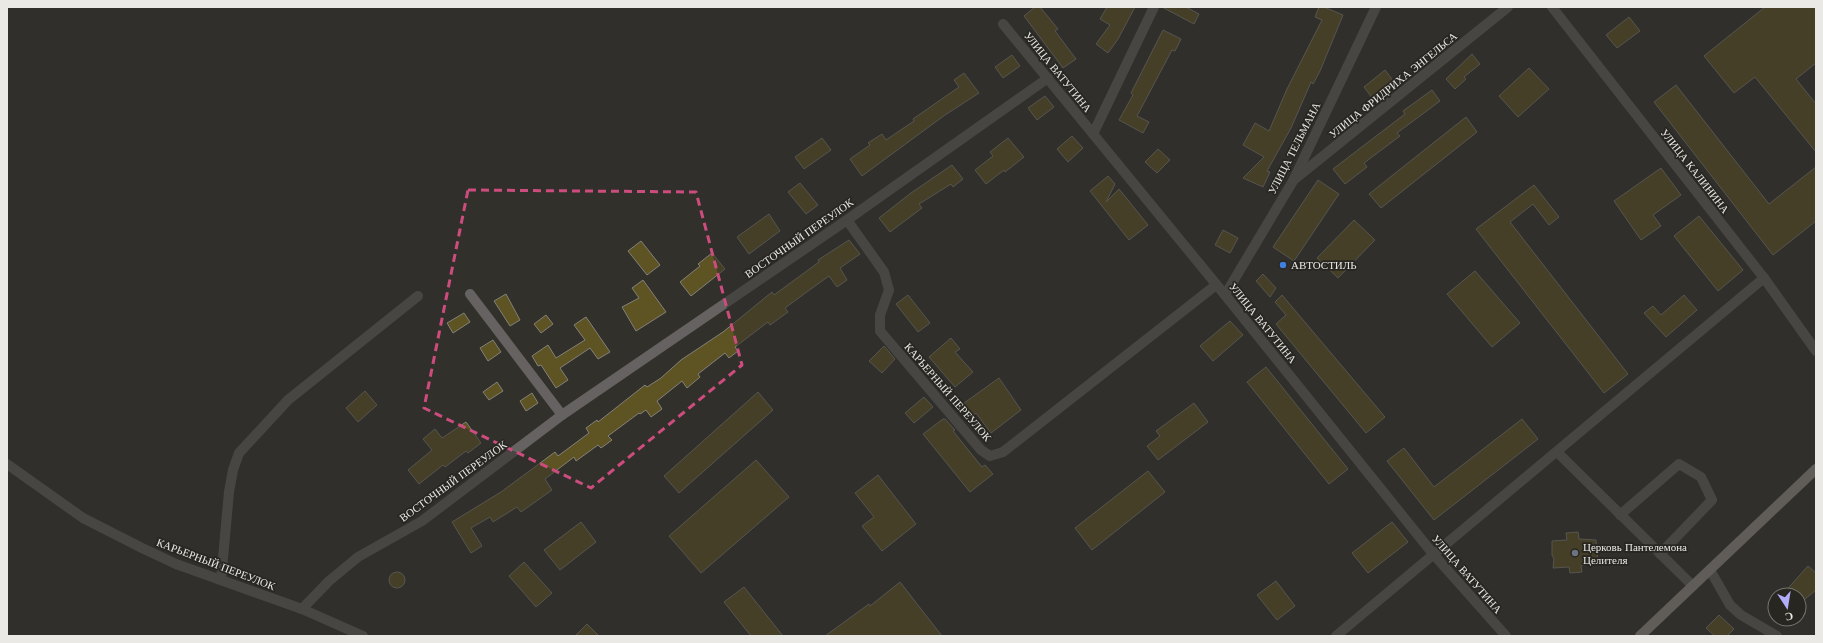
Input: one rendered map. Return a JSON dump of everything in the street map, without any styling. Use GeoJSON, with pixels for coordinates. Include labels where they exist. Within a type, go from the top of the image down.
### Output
{"type":"FeatureCollection","features":[{"type":"Feature","properties":{"kind":"main road"},"geometry":{"type":"LineString","coordinates":[[1640,636],[1816,469]]}},
{"type":"Feature","properties":{"kind":"street"},"geometry":{"type":"LineString","coordinates":[[1093,134],[1154,7]]}},
{"type":"Feature","properties":{"kind":"street","name":"УЛИЦА ТЕЛЬМАНА"},"geometry":{"type":"LineString","coordinates":[[1225,295],[1293,181],[1376,7]]}},
{"type":"Feature","properties":{"kind":"street","name":"УЛИЦА ФРИДРИХА ЭНГЕЛЬСА"},"geometry":{"type":"LineString","coordinates":[[1293,181],[1508,7]]}},
{"type":"Feature","properties":{"kind":"street","name":"УЛИЦА КАЛИНИНА"},"geometry":{"type":"LineString","coordinates":[[1552,7],[1764,278],[1816,350]]}},
{"type":"Feature","properties":{"kind":"street","name":"УЛИЦА ВАТУТИНА"},"geometry":{"type":"LineString","coordinates":[[1003,24],[1225,295],[1434,555],[1506,636]]}},
{"type":"Feature","properties":{"kind":"street","name":"ВОСТОЧНЫЙ ПЕРЕУЛОК"},"geometry":{"type":"LineString","coordinates":[[302,609],[329,581],[358,557],[422,521],[562,415],[847,220],[1048,78]]}},
{"type":"Feature","properties":{"kind":"street","name":"КАРЬЕРНЫЙ ПЕРЕУЛОК"},"geometry":{"type":"LineString","coordinates":[[847,220],[884,272],[889,290],[880,315],[880,331],[981,450],[990,456],[1003,452],[1216,285]]}},
{"type":"Feature","properties":{"kind":"street"},"geometry":{"type":"LineString","coordinates":[[1336,636],[1764,278]]}},
{"type":"Feature","properties":{"kind":"street"},"geometry":{"type":"LineString","coordinates":[[470,294],[562,415]]}},
{"type":"Feature","properties":{"kind":"street"},"geometry":{"type":"LineString","coordinates":[[221,580],[229,492],[233,470],[239,454],[288,400],[418,296]]}},
{"type":"Feature","properties":{"kind":"street"},"geometry":{"type":"LineString","coordinates":[[1557,452],[1693,586]]}},
{"type":"Feature","properties":{"kind":"street","name":"КАРЬЕРНЫЙ ПЕРЕУЛОК"},"geometry":{"type":"LineString","coordinates":[[7,464],[83,518],[176,564],[302,609],[363,636]]}},
{"type":"Feature","properties":{"kind":"street"},"geometry":{"type":"LineString","coordinates":[[1620,515],[1679,464],[1701,477],[1712,500],[1660,554]]}},
{"type":"Feature","properties":{"kind":"street"},"geometry":{"type":"LineString","coordinates":[[1710,570],[1730,604],[1741,615],[1778,636]]}},
{"type":"Feature","properties":{"kind":"highlighted area"},"geometry":{"type":"Polygon","coordinates":[[[468,190],[696,192],[742,365],[591,488],[424,408],[468,190]]]}},
{"type":"Feature","properties":{"kind":"building"},"geometry":{"type":"Polygon","coordinates":[[[1035,7],[1040,7],[1058,29],[1055,31],[1076,59],[1063,68],[1024,16],[1035,7]]]}},
{"type":"Feature","properties":{"kind":"building"},"geometry":{"type":"Polygon","coordinates":[[[1107,7],[1135,7],[1118,39],[1108,53],[1096,44],[1110,25],[1100,19],[1107,7]]]}},
{"type":"Feature","properties":{"kind":"building"},"geometry":{"type":"Polygon","coordinates":[[[1162,7],[1186,7],[1199,14],[1194,24],[1162,7]]]}},
{"type":"Feature","properties":{"kind":"building"},"geometry":{"type":"Polygon","coordinates":[[[1319,7],[1324,7],[1343,15],[1320,71],[1313,84],[1311,82],[1291,128],[1267,171],[1270,172],[1263,187],[1243,178],[1264,157],[1243,145],[1255,123],[1269,131],[1287,89],[1322,20],[1315,17],[1319,7]]]}},
{"type":"Feature","properties":{"kind":"building"},"geometry":{"type":"Polygon","coordinates":[[[1765,7],[1816,7],[1816,63],[1796,79],[1816,104],[1816,152],[1755,77],[1734,93],[1704,56],[1765,7]]]}},
{"type":"Feature","properties":{"kind":"building"},"geometry":{"type":"Polygon","coordinates":[[[1629,17],[1640,31],[1617,48],[1606,35],[1629,17]]]}},
{"type":"Feature","properties":{"kind":"building"},"geometry":{"type":"Polygon","coordinates":[[[1163,30],[1181,39],[1175,51],[1172,50],[1137,116],[1149,122],[1143,133],[1119,120],[1133,95],[1131,93],[1163,30]]]}},
{"type":"Feature","properties":{"kind":"building"},"geometry":{"type":"Polygon","coordinates":[[[1472,54],[1480,64],[1464,77],[1466,79],[1455,89],[1446,79],[1472,54]]]}},
{"type":"Feature","properties":{"kind":"building"},"geometry":{"type":"Polygon","coordinates":[[[1012,55],[1020,66],[1003,78],[995,67],[1012,55]]]}},
{"type":"Feature","properties":{"kind":"building"},"geometry":{"type":"Polygon","coordinates":[[[1529,68],[1549,89],[1518,117],[1499,96],[1529,68]]]}},
{"type":"Feature","properties":{"kind":"building"},"geometry":{"type":"Polygon","coordinates":[[[1385,70],[1394,82],[1373,99],[1364,87],[1385,70]]]}},
{"type":"Feature","properties":{"kind":"building"},"geometry":{"type":"Polygon","coordinates":[[[964,73],[979,93],[945,115],[862,176],[850,159],[870,145],[868,143],[882,134],[886,140],[914,121],[913,119],[959,87],[954,80],[964,73]]]}},
{"type":"Feature","properties":{"kind":"building"},"geometry":{"type":"Polygon","coordinates":[[[1676,85],[1769,204],[1816,167],[1816,221],[1773,255],[1654,102],[1676,85]]]}},
{"type":"Feature","properties":{"kind":"building"},"geometry":{"type":"Polygon","coordinates":[[[1432,90],[1440,101],[1397,133],[1400,136],[1364,163],[1367,167],[1345,184],[1333,169],[1405,114],[1403,111],[1432,90]]]}},
{"type":"Feature","properties":{"kind":"building"},"geometry":{"type":"Polygon","coordinates":[[[1045,96],[1054,107],[1037,120],[1028,108],[1045,96]]]}},
{"type":"Feature","properties":{"kind":"building"},"geometry":{"type":"Polygon","coordinates":[[[1466,117],[1477,132],[1381,208],[1369,194],[1466,117]]]}},
{"type":"Feature","properties":{"kind":"building"},"geometry":{"type":"Polygon","coordinates":[[[1072,136],[1083,148],[1068,162],[1057,149],[1072,136]]]}},
{"type":"Feature","properties":{"kind":"building"},"geometry":{"type":"Polygon","coordinates":[[[822,138],[831,150],[804,169],[795,157],[822,138]]]}},
{"type":"Feature","properties":{"kind":"building"},"geometry":{"type":"Polygon","coordinates":[[[1008,138],[1024,157],[1005,172],[1004,170],[986,184],[975,170],[993,156],[990,152],[1008,138]]]}},
{"type":"Feature","properties":{"kind":"building"},"geometry":{"type":"Polygon","coordinates":[[[1158,149],[1170,160],[1157,173],[1145,162],[1158,149]]]}},
{"type":"Feature","properties":{"kind":"building"},"geometry":{"type":"Polygon","coordinates":[[[952,165],[963,179],[953,187],[951,184],[919,204],[922,208],[890,232],[879,218],[911,193],[952,165]]]}},
{"type":"Feature","properties":{"kind":"building"},"geometry":{"type":"Polygon","coordinates":[[[1661,168],[1681,195],[1653,215],[1661,226],[1641,240],[1614,201],[1661,168]]]}},
{"type":"Feature","properties":{"kind":"building"},"geometry":{"type":"Polygon","coordinates":[[[1108,176],[1115,184],[1106,202],[1119,189],[1148,225],[1129,240],[1090,191],[1108,176]]]}},
{"type":"Feature","properties":{"kind":"building"},"geometry":{"type":"Polygon","coordinates":[[[1318,180],[1339,194],[1294,261],[1273,247],[1318,180]]]}},
{"type":"Feature","properties":{"kind":"building"},"geometry":{"type":"Polygon","coordinates":[[[800,183],[818,205],[806,214],[788,192],[800,183]]]}},
{"type":"Feature","properties":{"kind":"building"},"geometry":{"type":"Polygon","coordinates":[[[1534,185],[1559,217],[1549,225],[1533,204],[1510,222],[1628,374],[1604,393],[1476,229],[1534,185]]]}},
{"type":"Feature","properties":{"kind":"building"},"geometry":{"type":"Polygon","coordinates":[[[769,214],[780,231],[749,254],[737,237],[769,214]]]}},
{"type":"Feature","properties":{"kind":"building"},"geometry":{"type":"Polygon","coordinates":[[[1699,216],[1743,270],[1718,291],[1674,236],[1699,216]]]}},
{"type":"Feature","properties":{"kind":"building"},"geometry":{"type":"Polygon","coordinates":[[[1354,220],[1375,240],[1338,278],[1317,258],[1354,220]]]}},
{"type":"Feature","properties":{"kind":"building"},"geometry":{"type":"Polygon","coordinates":[[[1223,230],[1238,238],[1230,253],[1215,245],[1223,230]]]}},
{"type":"Feature","properties":{"kind":"building"},"geometry":{"type":"Polygon","coordinates":[[[849,240],[860,254],[840,268],[847,280],[837,287],[829,276],[785,308],[788,312],[770,325],[768,322],[735,347],[738,351],[729,358],[725,353],[698,374],[700,377],[687,388],[682,381],[657,401],[662,409],[651,417],[646,410],[640,414],[639,413],[608,436],[612,440],[601,448],[598,445],[576,461],[574,457],[545,479],[552,490],[521,512],[517,507],[493,522],[490,517],[471,528],[482,546],[471,553],[452,522],[501,492],[555,452],[558,456],[589,433],[586,428],[597,420],[598,422],[645,385],[647,387],[661,378],[681,360],[723,332],[772,292],[774,295],[819,262],[818,260],[849,240]]]}},
{"type":"Feature","properties":{"kind":"building"},"geometry":{"type":"Polygon","coordinates":[[[641,241],[660,265],[647,275],[628,251],[641,241]]]}},
{"type":"Feature","properties":{"kind":"building"},"geometry":{"type":"Polygon","coordinates":[[[712,253],[725,269],[691,296],[680,282],[700,266],[698,264],[712,253]]]}},
{"type":"Feature","properties":{"kind":"building"},"geometry":{"type":"Polygon","coordinates":[[[1475,271],[1520,323],[1492,347],[1447,294],[1475,271]]]}},
{"type":"Feature","properties":{"kind":"building"},"geometry":{"type":"Polygon","coordinates":[[[1263,274],[1276,288],[1270,297],[1256,281],[1263,274]]]}},
{"type":"Feature","properties":{"kind":"building"},"geometry":{"type":"Polygon","coordinates":[[[643,280],[666,312],[636,331],[622,307],[639,298],[632,288],[643,280]]]}},
{"type":"Feature","properties":{"kind":"building"},"geometry":{"type":"Polygon","coordinates":[[[506,294],[520,320],[510,326],[494,301],[506,294]]]}},
{"type":"Feature","properties":{"kind":"building"},"geometry":{"type":"Polygon","coordinates":[[[908,295],[930,323],[918,332],[896,304],[908,295]]]}},
{"type":"Feature","properties":{"kind":"building"},"geometry":{"type":"Polygon","coordinates":[[[1282,295],[1385,417],[1366,433],[1276,324],[1286,315],[1275,302],[1282,295]]]}},
{"type":"Feature","properties":{"kind":"building"},"geometry":{"type":"Polygon","coordinates":[[[1684,295],[1697,310],[1666,337],[1644,313],[1653,306],[1661,315],[1684,295]]]}},
{"type":"Feature","properties":{"kind":"building"},"geometry":{"type":"Polygon","coordinates":[[[464,313],[470,322],[453,333],[447,323],[464,313]]]}},
{"type":"Feature","properties":{"kind":"building"},"geometry":{"type":"Polygon","coordinates":[[[546,315],[553,324],[541,333],[534,324],[546,315]]]}},
{"type":"Feature","properties":{"kind":"building"},"geometry":{"type":"Polygon","coordinates":[[[586,317],[610,352],[598,359],[590,348],[560,368],[568,380],[556,388],[541,365],[538,366],[532,356],[548,345],[556,358],[585,340],[574,325],[586,317]]]}},
{"type":"Feature","properties":{"kind":"building"},"geometry":{"type":"Polygon","coordinates":[[[1230,321],[1243,335],[1213,361],[1200,346],[1230,321]]]}},
{"type":"Feature","properties":{"kind":"building"},"geometry":{"type":"Polygon","coordinates":[[[951,338],[960,349],[955,352],[973,372],[955,387],[929,357],[951,338]]]}},
{"type":"Feature","properties":{"kind":"building"},"geometry":{"type":"Polygon","coordinates":[[[493,340],[501,352],[488,361],[480,348],[493,340]]]}},
{"type":"Feature","properties":{"kind":"building"},"geometry":{"type":"Polygon","coordinates":[[[884,346],[895,359],[882,373],[869,361],[884,346]]]}},
{"type":"Feature","properties":{"kind":"building"},"geometry":{"type":"Polygon","coordinates":[[[1266,367],[1348,469],[1329,484],[1247,382],[1266,367]]]}},
{"type":"Feature","properties":{"kind":"building"},"geometry":{"type":"Polygon","coordinates":[[[999,378],[1021,410],[991,433],[976,413],[969,418],[960,406],[999,378]]]}},
{"type":"Feature","properties":{"kind":"building"},"geometry":{"type":"Polygon","coordinates":[[[497,382],[503,391],[489,400],[483,392],[497,382]]]}},
{"type":"Feature","properties":{"kind":"building"},"geometry":{"type":"Polygon","coordinates":[[[365,391],[377,405],[358,422],[346,408],[365,391]]]}},
{"type":"Feature","properties":{"kind":"building"},"geometry":{"type":"Polygon","coordinates":[[[758,392],[773,410],[679,493],[664,476],[758,392]]]}},
{"type":"Feature","properties":{"kind":"building"},"geometry":{"type":"Polygon","coordinates":[[[532,393],[538,403],[526,411],[520,401],[532,393]]]}},
{"type":"Feature","properties":{"kind":"building"},"geometry":{"type":"Polygon","coordinates":[[[924,397],[933,407],[914,423],[905,413],[924,397]]]}},
{"type":"Feature","properties":{"kind":"building"},"geometry":{"type":"Polygon","coordinates":[[[1194,403],[1208,422],[1158,460],[1147,446],[1160,436],[1156,431],[1194,403]]]}},
{"type":"Feature","properties":{"kind":"building"},"geometry":{"type":"Polygon","coordinates":[[[945,419],[955,430],[953,431],[982,467],[985,465],[993,474],[970,492],[923,434],[945,419]]]}},
{"type":"Feature","properties":{"kind":"building"},"geometry":{"type":"Polygon","coordinates":[[[1522,419],[1538,439],[1434,520],[1387,461],[1404,448],[1434,487],[1522,419]]]}},
{"type":"Feature","properties":{"kind":"building"},"geometry":{"type":"Polygon","coordinates":[[[466,422],[481,443],[468,453],[466,451],[445,467],[443,465],[419,484],[408,470],[432,450],[423,439],[435,429],[442,438],[466,422]]]}},
{"type":"Feature","properties":{"kind":"building"},"geometry":{"type":"Polygon","coordinates":[[[756,460],[789,497],[701,573],[669,536],[756,460]]]}},
{"type":"Feature","properties":{"kind":"building"},"geometry":{"type":"Polygon","coordinates":[[[1148,471],[1165,492],[1092,550],[1075,528],[1148,471]]]}},
{"type":"Feature","properties":{"kind":"building"},"geometry":{"type":"Polygon","coordinates":[[[878,475],[916,524],[882,551],[862,526],[874,517],[855,493],[878,475]]]}},
{"type":"Feature","properties":{"kind":"building"},"geometry":{"type":"Polygon","coordinates":[[[581,522],[596,542],[560,570],[544,550],[581,522]]]}},
{"type":"Feature","properties":{"kind":"building"},"geometry":{"type":"Polygon","coordinates":[[[1392,522],[1408,542],[1368,573],[1352,553],[1392,522]]]}},
{"type":"Feature","properties":{"kind":"building","name":"Церковь Пантелемона Целителя"},"geometry":{"type":"Polygon","coordinates":[[[1578,532],[1579,539],[1596,540],[1598,562],[1581,566],[1582,572],[1570,573],[1569,567],[1553,568],[1554,559],[1552,555],[1552,541],[1567,540],[1566,533],[1578,532]]]}},
{"type":"Feature","properties":{"kind":"building"},"geometry":{"type":"Polygon","coordinates":[[[524,562],[552,593],[536,607],[509,576],[524,562]]]}},
{"type":"Feature","properties":{"kind":"building"},"geometry":{"type":"Polygon","coordinates":[[[1808,566],[1816,573],[1816,590],[1807,597],[1807,587],[1789,587],[1808,566]]]}},
{"type":"Feature","properties":{"kind":"building"},"geometry":{"type":"Polygon","coordinates":[[[397,572],[403,574],[405,580],[403,586],[397,588],[391,586],[389,580],[391,574],[397,572]]]}},
{"type":"Feature","properties":{"kind":"building"},"geometry":{"type":"Polygon","coordinates":[[[1276,581],[1295,606],[1277,620],[1257,595],[1276,581]]]}},
{"type":"Feature","properties":{"kind":"building"},"geometry":{"type":"Polygon","coordinates":[[[900,582],[942,636],[825,636],[869,604],[870,606],[900,582]]]}},
{"type":"Feature","properties":{"kind":"building"},"geometry":{"type":"Polygon","coordinates":[[[744,587],[783,636],[751,636],[724,602],[744,587]]]}},
{"type":"Feature","properties":{"kind":"building"},"geometry":{"type":"Polygon","coordinates":[[[1719,615],[1734,629],[1727,636],[1715,636],[1706,628],[1719,615]]]}},
{"type":"Feature","properties":{"kind":"building"},"geometry":{"type":"Polygon","coordinates":[[[587,624],[599,636],[575,636],[587,624]]]}},
{"type":"Feature","properties":{"kind":"place","name":"АВТОСТИЛЬ"},"geometry":{"type":"Point","coordinates":[1283,265]}},
{"type":"Feature","properties":{"kind":"place","name":"Церковь Пантелемона Целителя"},"geometry":{"type":"Point","coordinates":[1575,553]}}]}
